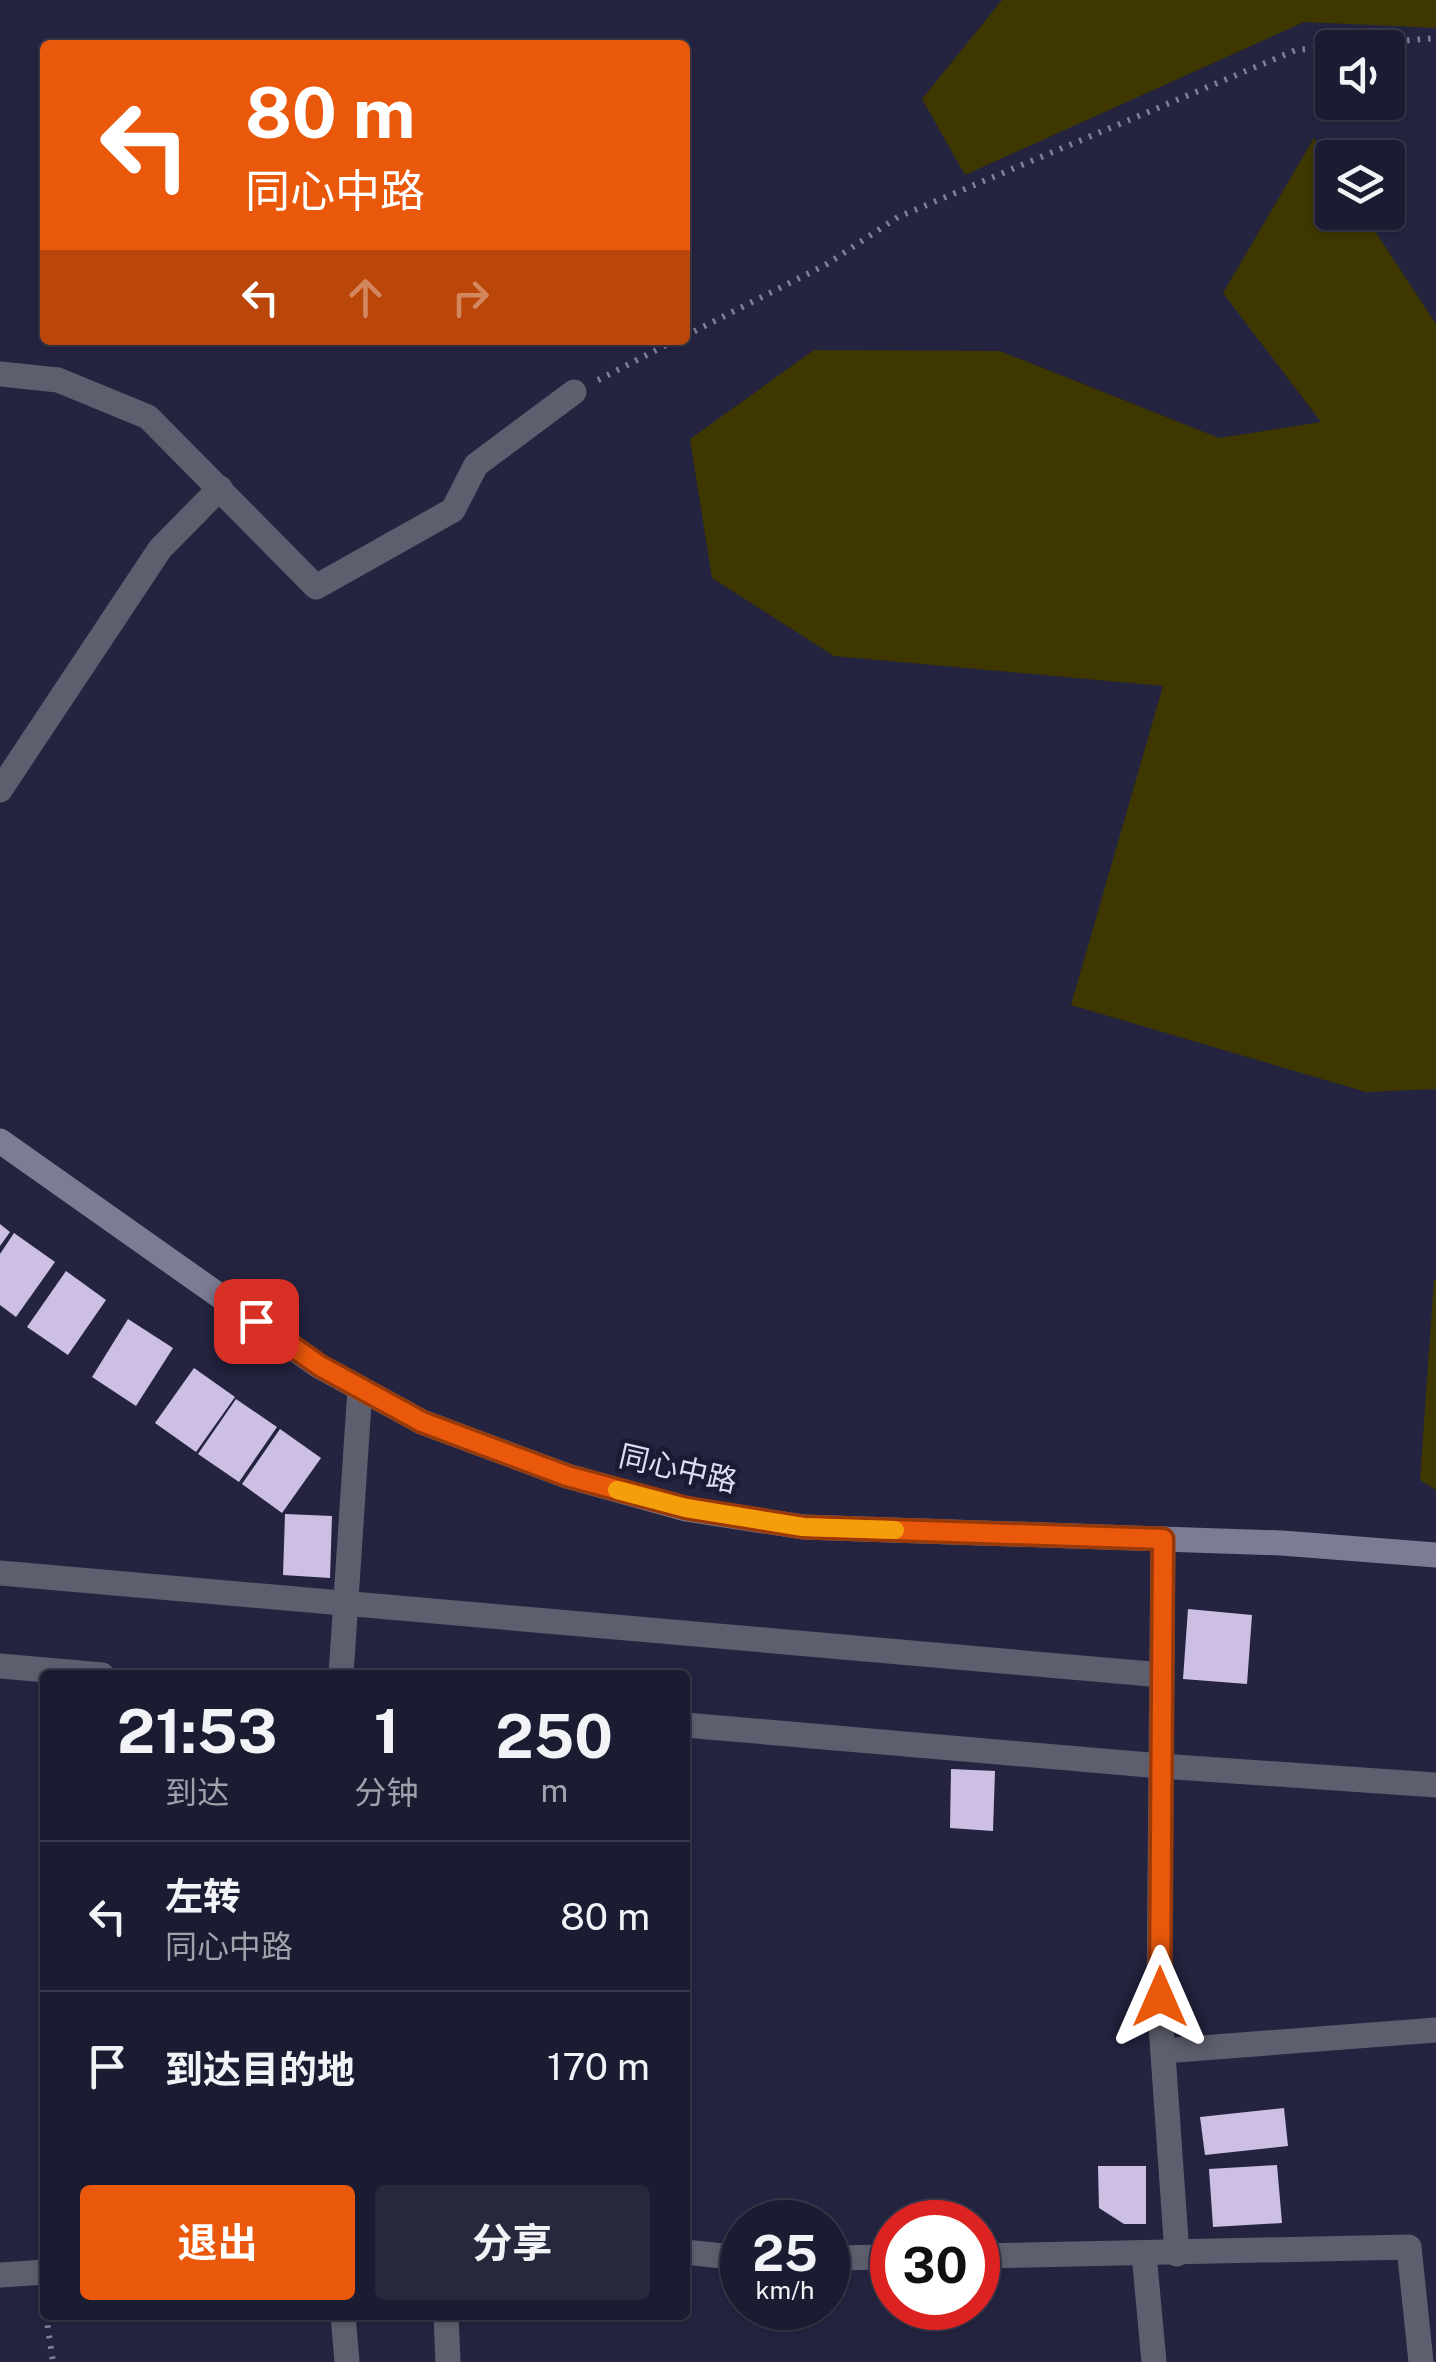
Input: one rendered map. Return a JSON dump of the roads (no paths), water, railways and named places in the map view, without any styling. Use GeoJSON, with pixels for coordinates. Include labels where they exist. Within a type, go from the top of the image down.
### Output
{"type":"FeatureCollection","features":[{"type":"Feature","properties":{"kind":"street"},"geometry":{"type":"LineString","coordinates":[[0,374],[58,380],[148,418],[316,587],[453,510],[476,466],[574,392]]}},
{"type":"Feature","properties":{"kind":"street"},"geometry":{"type":"LineString","coordinates":[[0,790],[160,549],[220,488]]}},
{"type":"Feature","properties":{"kind":"street","name":"同心中路"},"geometry":{"type":"LineString","coordinates":[[0,1141],[320,1366],[422,1422],[567,1476],[686,1508],[803,1527],[1282,1543],[1436,1555]]}},
{"type":"Feature","properties":{"kind":"street"},"geometry":{"type":"LineString","coordinates":[[341,1670],[360,1388]]}},
{"type":"Feature","properties":{"kind":"street"},"geometry":{"type":"LineString","coordinates":[[1163,1539],[1160,1997],[1176,2254]]}},
{"type":"Feature","properties":{"kind":"street"},"geometry":{"type":"LineString","coordinates":[[0,1573],[1162,1675]]}},
{"type":"Feature","properties":{"kind":"street"},"geometry":{"type":"LineString","coordinates":[[0,1666],[45,1670]]}},
{"type":"Feature","properties":{"kind":"street"},"geometry":{"type":"LineString","coordinates":[[690,1725],[1436,1785]]}},
{"type":"Feature","properties":{"kind":"street"},"geometry":{"type":"LineString","coordinates":[[1163,2051],[1436,2030]]}},
{"type":"Feature","properties":{"kind":"street"},"geometry":{"type":"LineString","coordinates":[[1000,2256],[1408,2247],[1421,2362]]}},
{"type":"Feature","properties":{"kind":"street"},"geometry":{"type":"LineString","coordinates":[[690,2253],[720,2256]]}},
{"type":"Feature","properties":{"kind":"street"},"geometry":{"type":"LineString","coordinates":[[1144,2254],[1154,2362]]}},
{"type":"Feature","properties":{"kind":"street"},"geometry":{"type":"LineString","coordinates":[[0,2275],[40,2272]]}},
{"type":"Feature","properties":{"kind":"street"},"geometry":{"type":"LineString","coordinates":[[343,2320],[346,2362]]}},
{"type":"Feature","properties":{"kind":"street"},"geometry":{"type":"LineString","coordinates":[[446,2320],[448,2362]]}}]}
